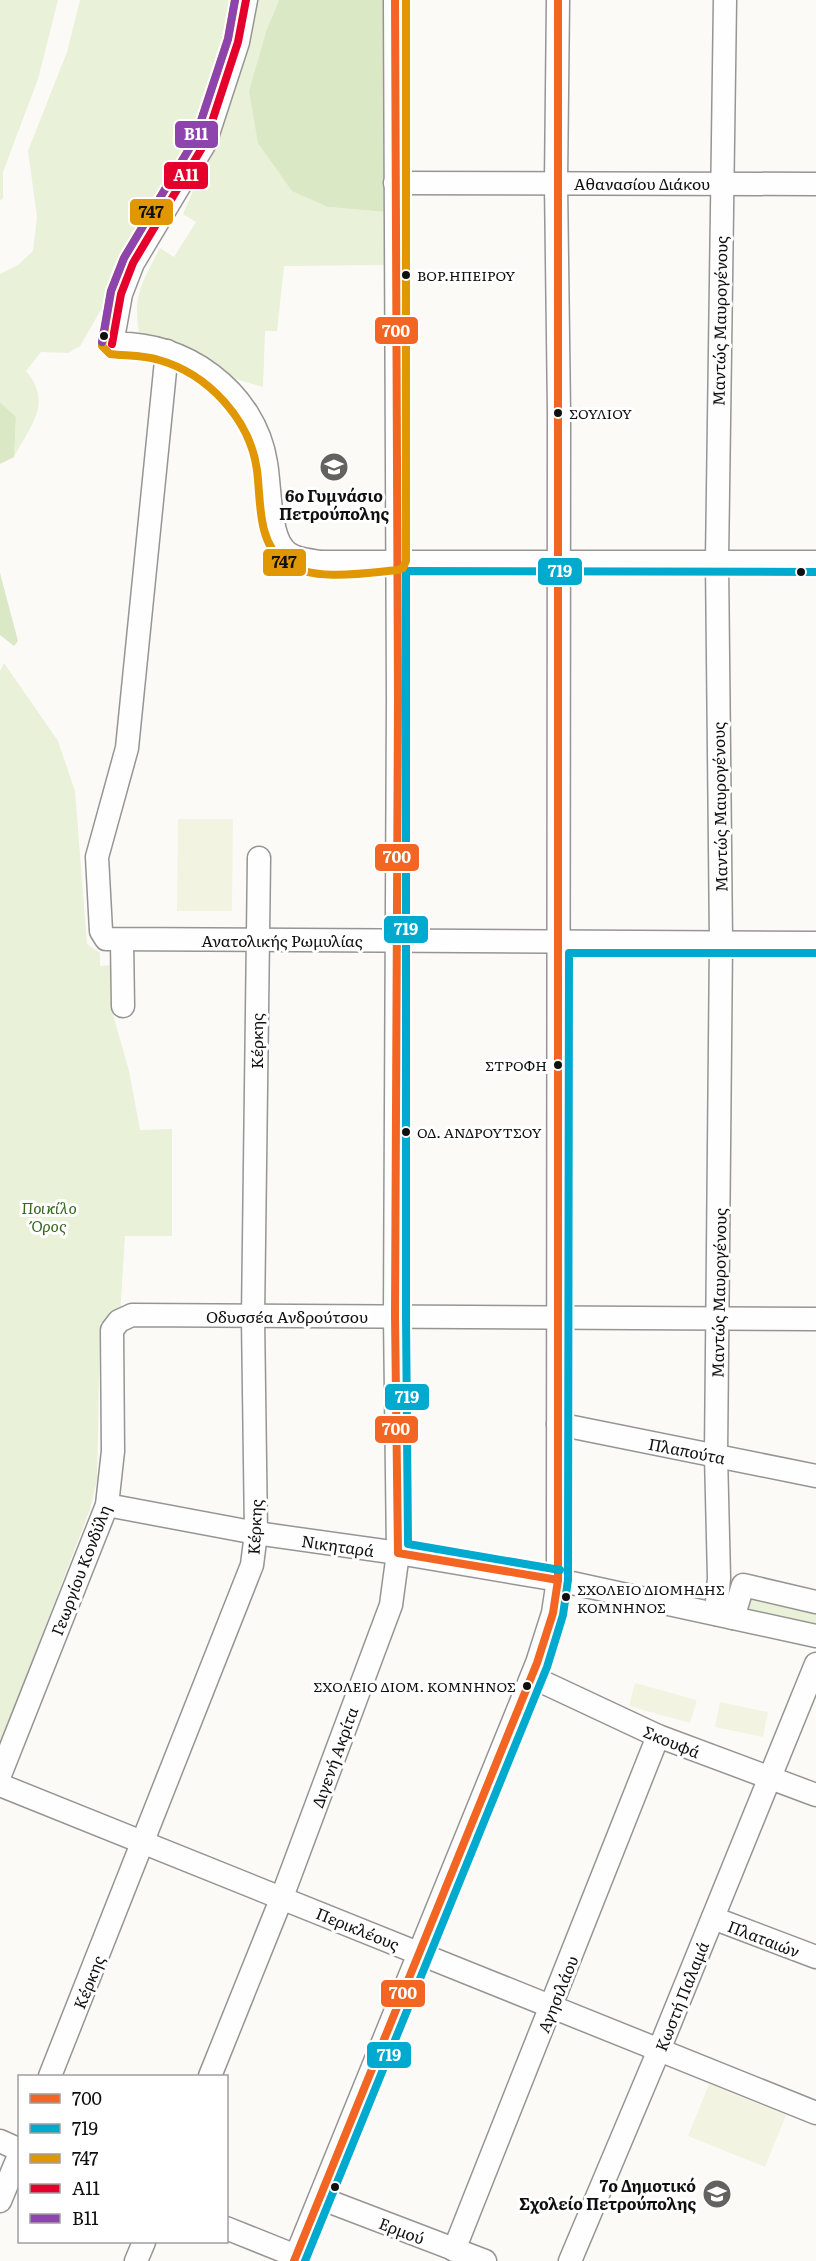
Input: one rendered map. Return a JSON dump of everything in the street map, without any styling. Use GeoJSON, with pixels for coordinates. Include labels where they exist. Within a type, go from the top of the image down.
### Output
{"type":"FeatureCollection","features":[{"type":"Feature","properties":{"kind":"street"},"geometry":{"type":"LineString","coordinates":[[246,0],[238,42],[205,143],[133,263],[121,294],[112,344],[141,345],[167,351],[208,372],[233,395],[248,415],[265,457],[276,533],[282,548],[297,558],[321,562],[396,560],[816,562]]}},
{"type":"Feature","properties":{"kind":"street","name":"Διγενή Ακρίτα"},"geometry":{"type":"LineString","coordinates":[[210,2075],[282,1897],[391,1605],[398,1553],[395,1316],[395,0]]}},
{"type":"Feature","properties":{"kind":"street"},"geometry":{"type":"LineString","coordinates":[[228,2229],[295,2259],[531,1677],[553,1613],[558,1580],[559,942],[556,183],[558,0]]}},
{"type":"Feature","properties":{"kind":"street","name":"Μαντώς Μαυρογένους"},"geometry":{"type":"LineString","coordinates":[[725,0],[717,561],[721,942],[716,1455],[719,1578],[725,1616]]}},
{"type":"Feature","properties":{"kind":"street","name":"Αθανασίου Διάκου"},"geometry":{"type":"LineString","coordinates":[[395,183],[816,184]]}},
{"type":"Feature","properties":{"kind":"street"},"geometry":{"type":"LineString","coordinates":[[123,1006],[115,940],[102,936],[101,931],[97,857],[127,748],[167,351]]}},
{"type":"Feature","properties":{"kind":"street","name":"Κέρκης"},"geometry":{"type":"LineString","coordinates":[[50,2075],[252,1565],[256,1533],[253,1318],[256,939],[259,858]]}},
{"type":"Feature","properties":{"kind":"street","name":"Ανατολικής Ρωμυλίας"},"geometry":{"type":"LineString","coordinates":[[115,940],[816,942]]}},
{"type":"Feature","properties":{"kind":"street","name":"Οδυσσέα Ανδρούτσου"},"geometry":{"type":"LineString","coordinates":[[119,1321],[132,1315],[253,1318],[395,1316],[816,1319]]}},
{"type":"Feature","properties":{"kind":"street","name":"Γεωργίου Κονδύλη"},"geometry":{"type":"LineString","coordinates":[[0,1776],[107,1504],[112,1451],[112,1330],[119,1321]]}},
{"type":"Feature","properties":{"kind":"street","name":"Πλαπούτα"},"geometry":{"type":"LineString","coordinates":[[558,1424],[816,1476]]}},
{"type":"Feature","properties":{"kind":"street","name":"Νικηταρά"},"geometry":{"type":"LineString","coordinates":[[107,1504],[256,1533],[398,1553],[558,1580],[816,1635]]}},
{"type":"Feature","properties":{"kind":"street"},"geometry":{"type":"LineString","coordinates":[[725,1616],[743,1586],[805,1599],[786,1630]]}},
{"type":"Feature","properties":{"kind":"street","name":"Κωστή Παλαμά"},"geometry":{"type":"LineString","coordinates":[[570,2261],[659,2050],[816,1664]]}},
{"type":"Feature","properties":{"kind":"street","name":"Σκουφά"},"geometry":{"type":"LineString","coordinates":[[531,1677],[658,1736],[769,1780],[816,1795]]}},
{"type":"Feature","properties":{"kind":"street","name":"Αγησιλάου"},"geometry":{"type":"LineString","coordinates":[[454,2250],[658,1736]]}},
{"type":"Feature","properties":{"kind":"street","name":"Περικλέους"},"geometry":{"type":"LineString","coordinates":[[0,1785],[816,2113]]}},
{"type":"Feature","properties":{"kind":"street","name":"Πλαταιών"},"geometry":{"type":"LineString","coordinates":[[713,1918],[816,1957]]}},
{"type":"Feature","properties":{"kind":"street"},"geometry":{"type":"LineString","coordinates":[[0,2141],[18,2150]]}},
{"type":"Feature","properties":{"kind":"street"},"geometry":{"type":"LineString","coordinates":[[0,2201],[18,2156]]}},
{"type":"Feature","properties":{"kind":"street","name":"Ερμού"},"geometry":{"type":"LineString","coordinates":[[320,2198],[485,2261]]}},
{"type":"Feature","properties":{"kind":"street"},"geometry":{"type":"LineString","coordinates":[[136,2261],[143,2243]]}},
{"type":"Feature","properties":{"kind":"green space"},"geometry":{"type":"Polygon","coordinates":[[[0,0],[58,0],[38,79],[3,172],[3,198],[0,201],[0,0]]]}},
{"type":"Feature","properties":{"kind":"green space"},"geometry":{"type":"Polygon","coordinates":[[[80,0],[237,0],[227,39],[185,165],[80,346],[68,353],[41,352],[26,371],[38,393],[39,404],[32,424],[14,457],[16,417],[0,402],[0,274],[18,265],[33,251],[37,217],[28,151],[67,52],[80,0]]]}},
{"type":"Feature","properties":{"kind":"green space"},"geometry":{"type":"Polygon","coordinates":[[[257,0],[279,0],[267,29],[328,207],[386,212],[386,265],[284,266],[277,331],[265,331],[263,387],[222,375],[140,338],[137,311],[143,281],[160,248],[174,257],[196,222],[183,214],[234,95],[257,0]]]}},
{"type":"Feature","properties":{"kind":"green space"},"geometry":{"type":"Polygon","coordinates":[[[279,0],[386,0],[386,212],[328,207],[292,191],[258,143],[249,91],[267,29],[279,0]]]}},
{"type":"Feature","properties":{"kind":"green space"},"geometry":{"type":"Polygon","coordinates":[[[0,402],[16,417],[14,457],[0,464],[0,402]]]}},
{"type":"Feature","properties":{"kind":"green space"},"geometry":{"type":"Polygon","coordinates":[[[0,573],[18,641],[14,646],[0,635],[0,573]]]}},
{"type":"Feature","properties":{"kind":"green space","name":"Ποικίλο Όρος"},"geometry":{"type":"Polygon","coordinates":[[[4,663],[58,741],[75,791],[87,944],[100,953],[100,966],[110,965],[114,1018],[129,1071],[140,1130],[172,1129],[172,1236],[125,1236],[120,1315],[100,1323],[97,1480],[90,1509],[0,1745],[0,671],[4,663]]]}},
{"type":"Feature","properties":{"kind":"green space"},"geometry":{"type":"Polygon","coordinates":[[[178,819],[233,819],[232,911],[177,911],[178,819]]]}},
{"type":"Feature","properties":{"kind":"green space"},"geometry":{"type":"Polygon","coordinates":[[[727,1583],[816,1607],[816,1624],[731,1607],[727,1583]]]}},
{"type":"Feature","properties":{"kind":"green space"},"geometry":{"type":"Polygon","coordinates":[[[635,1683],[697,1700],[690,1723],[629,1706],[635,1683]]]}},
{"type":"Feature","properties":{"kind":"green space"},"geometry":{"type":"Polygon","coordinates":[[[720,1702],[768,1712],[763,1737],[715,1727],[720,1702]]]}},
{"type":"Feature","properties":{"kind":"green space"},"geometry":{"type":"Polygon","coordinates":[[[709,2084],[786,2115],[765,2167],[688,2136],[709,2084]]]}},
{"type":"Feature","properties":{"kind":"transit line","name":"747"},"geometry":{"type":"LineString","coordinates":[[235,0],[228,39],[195,139],[124,258],[111,291],[102,346],[110,354],[153,358],[177,367],[194,376],[224,401],[246,433],[253,451],[262,521],[269,544],[276,555],[296,569],[310,573],[340,575],[398,570],[403,568],[406,561],[406,0]]}},
{"type":"Feature","properties":{"kind":"transit line","name":"Β11"},"geometry":{"type":"LineString","coordinates":[[102,342],[111,291],[124,258],[195,139],[228,39],[235,0]]}},
{"type":"Feature","properties":{"kind":"transit line","name":"Α11"},"geometry":{"type":"LineString","coordinates":[[112,344],[121,294],[133,263],[205,143],[238,42],[246,0]]}},
{"type":"Feature","properties":{"kind":"transit line","name":"700"},"geometry":{"type":"LineString","coordinates":[[395,0],[398,699],[395,1316],[398,1553],[558,1580]]}},
{"type":"Feature","properties":{"kind":"transit line","name":"700"},"geometry":{"type":"LineString","coordinates":[[294,2261],[537,1663],[553,1613],[558,1580],[558,0]]}},
{"type":"Feature","properties":{"kind":"transit line","name":"719"},"geometry":{"type":"LineString","coordinates":[[560,1570],[408,1544],[406,571],[816,572]]}},
{"type":"Feature","properties":{"kind":"transit line","name":"719"},"geometry":{"type":"LineString","coordinates":[[305,2261],[547,1667],[563,1615],[568,1580],[569,953],[816,953]]}},
{"type":"Feature","properties":{"kind":"place","name":"ΒΟΡ.ΗΠΕΙΡΟΥ"},"geometry":{"type":"Point","coordinates":[406,275]}},
{"type":"Feature","properties":{"kind":"place","name":"ΣΟΥΛΙΟΥ"},"geometry":{"type":"Point","coordinates":[558,413]}},
{"type":"Feature","properties":{"kind":"place","name":"6ο Γυμνάσιο Πετρούπολης"},"geometry":{"type":"Point","coordinates":[334,467]}},
{"type":"Feature","properties":{"kind":"place","name":"ΣΤΡΟΦΗ"},"geometry":{"type":"Point","coordinates":[558,1065]}},
{"type":"Feature","properties":{"kind":"place","name":"ΟΔ. ΑΝΔΡΟΥΤΣΟΥ"},"geometry":{"type":"Point","coordinates":[406,1132]}},
{"type":"Feature","properties":{"kind":"place","name":"ΣΧΟΛΕΙΟ ΔΙΟΜΗΔΗΣ ΚΟΜΝΗΝΟΣ"},"geometry":{"type":"Point","coordinates":[566,1597]}},
{"type":"Feature","properties":{"kind":"place","name":"ΣΧΟΛΕΙΟ ΔΙΟΜ. ΚΟΜΝΗΝΟΣ"},"geometry":{"type":"Point","coordinates":[527,1686]}},
{"type":"Feature","properties":{"kind":"place","name":"7ο Δημοτικό Σχολείο Πετρούπολης"},"geometry":{"type":"Point","coordinates":[717,2194]}}]}
